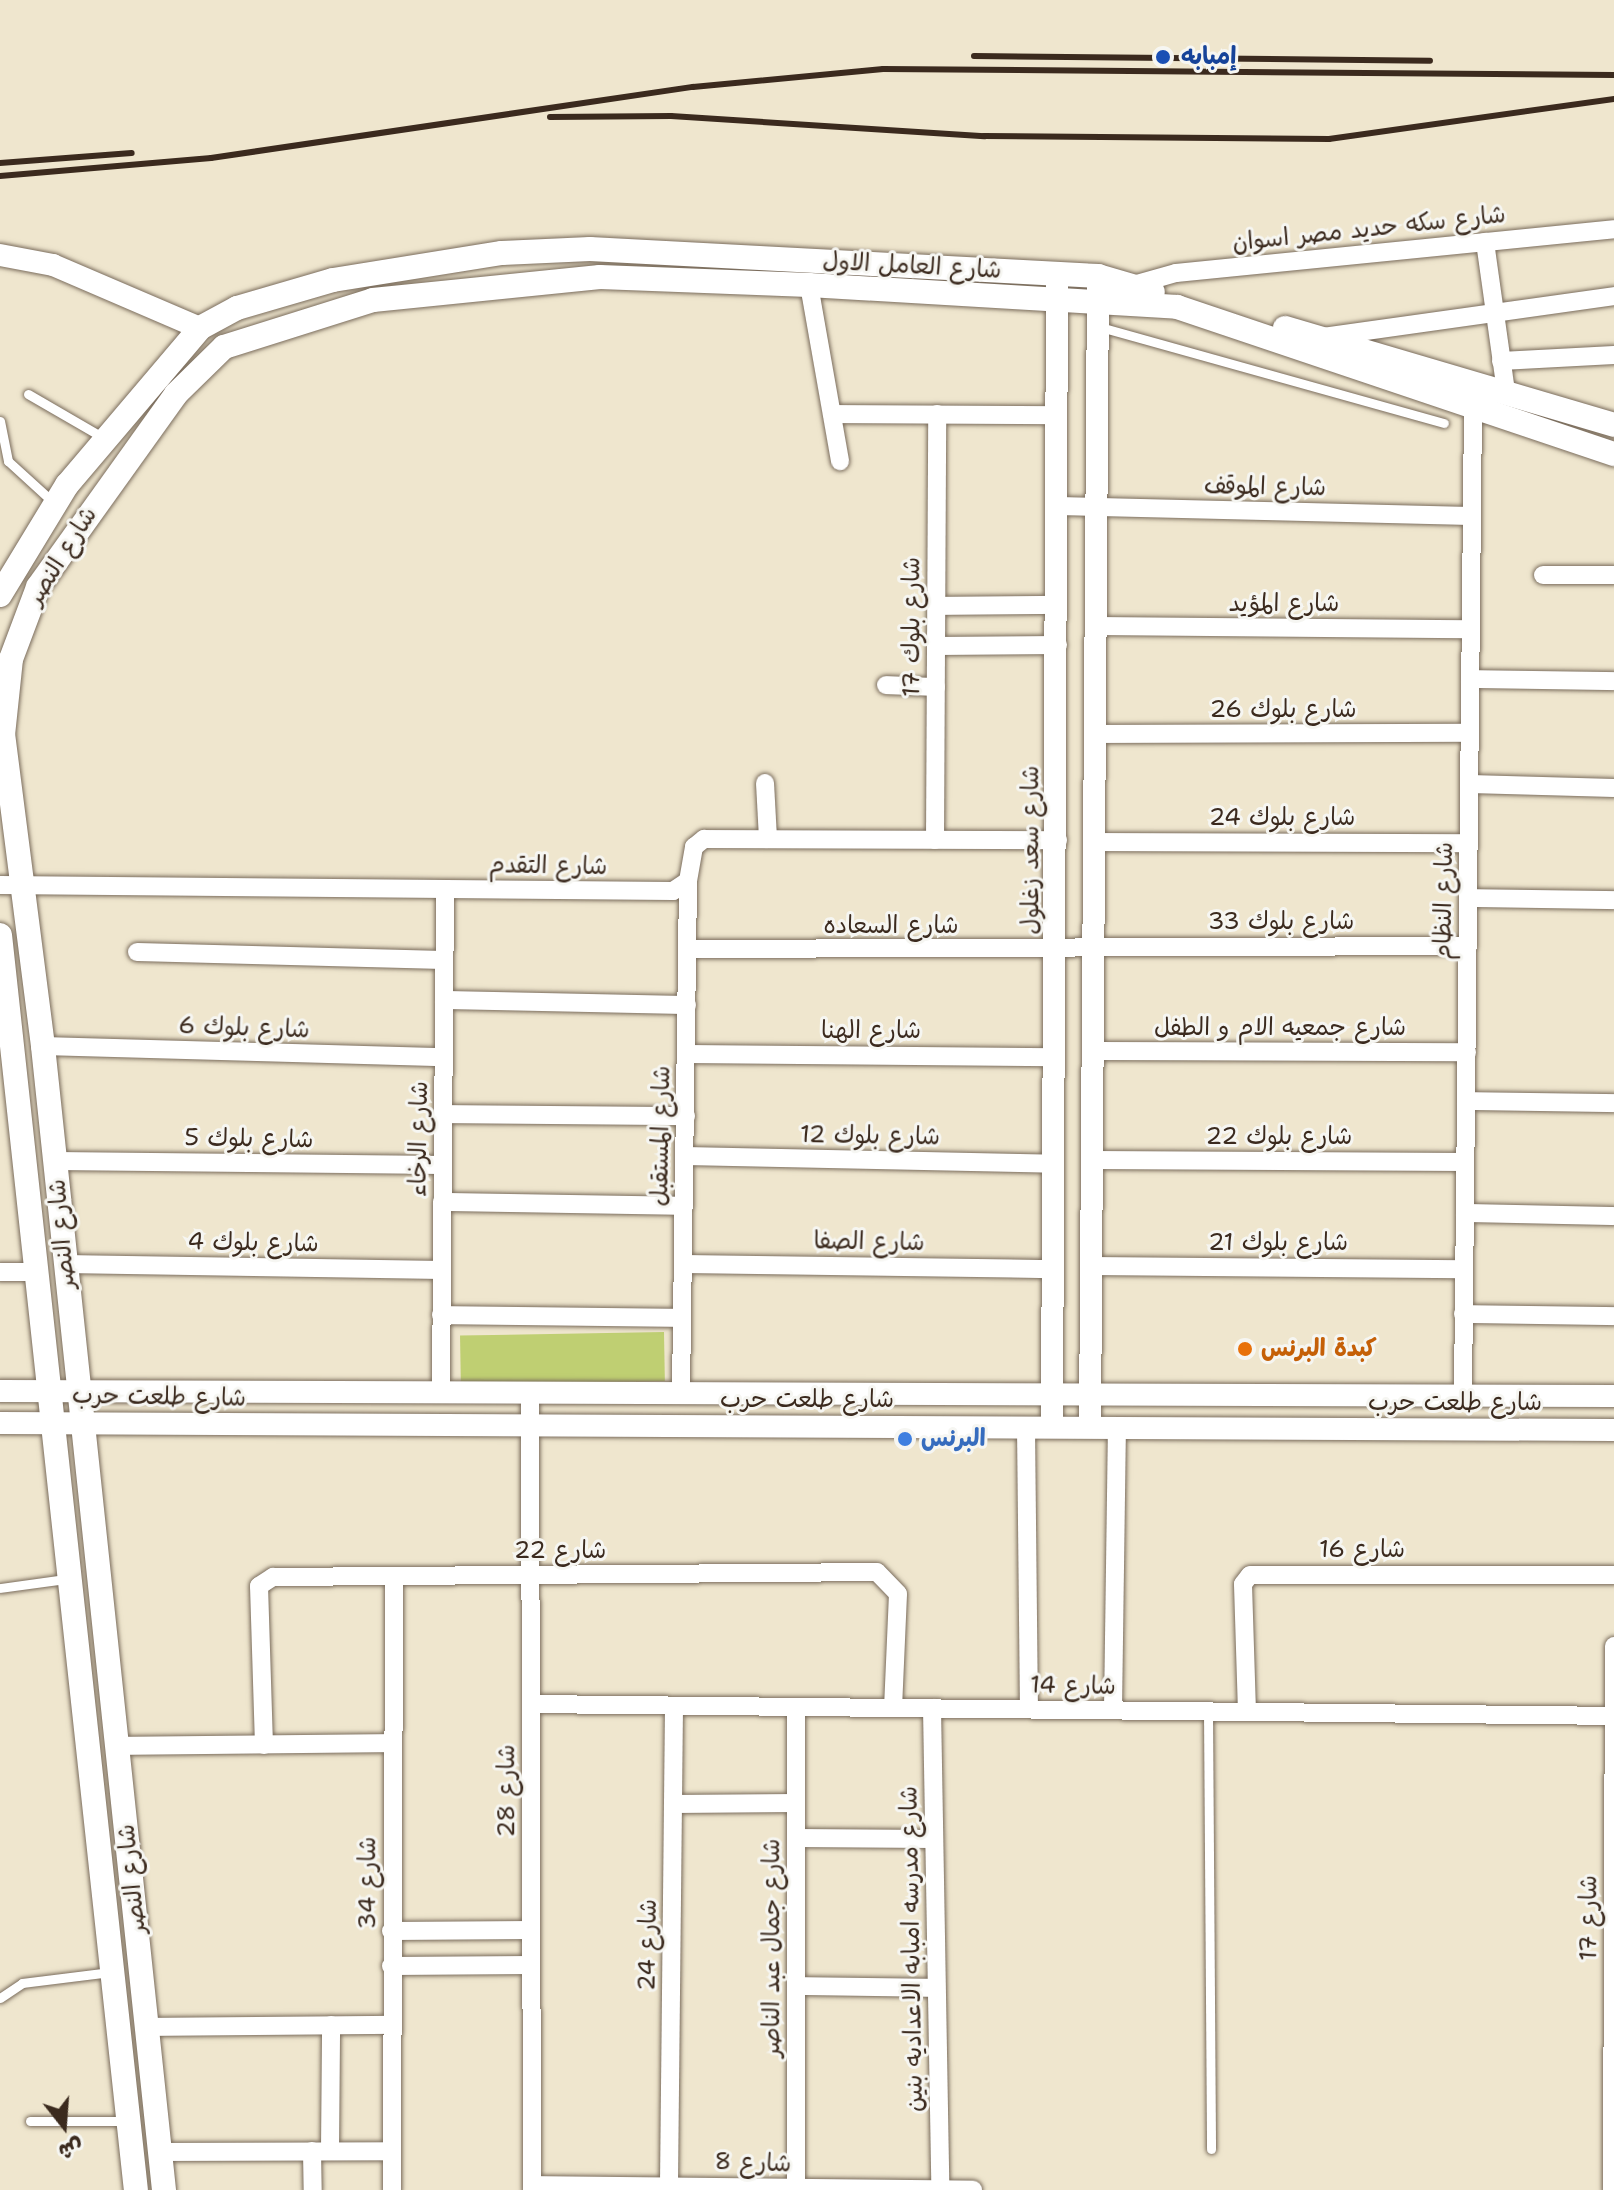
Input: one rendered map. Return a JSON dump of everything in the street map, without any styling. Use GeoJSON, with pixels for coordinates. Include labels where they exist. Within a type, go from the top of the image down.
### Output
{"type":"FeatureCollection","features":[{"type":"Feature","properties":{"kind":"main road","name":"شارع العامل الاول"},"geometry":{"type":"LineString","coordinates":[[200,328],[237,308],[371,270],[502,253],[590,249],[1057,286],[1098,301],[1177,307],[1614,454]]}},
{"type":"Feature","properties":{"kind":"main road","name":"شارع العامل الاول"},"geometry":{"type":"LineString","coordinates":[[224,347],[273,326],[373,300],[507,281],[1057,286],[1098,276],[1320,337],[1614,425]]}},
{"type":"Feature","properties":{"kind":"main road"},"geometry":{"type":"LineString","coordinates":[[200,328],[224,347]]}},
{"type":"Feature","properties":{"kind":"main road","name":"شارع النصر"},"geometry":{"type":"LineString","coordinates":[[0,595],[56,504],[104,438],[200,328]]}},
{"type":"Feature","properties":{"kind":"main road","name":"شارع النصر"},"geometry":{"type":"LineString","coordinates":[[164,2190],[136,1908],[80,1423],[43,1046],[12,885],[3,735],[22,622],[95,502],[176,394],[224,347]]}},
{"type":"Feature","properties":{"kind":"main road","name":"شارع النصر"},"geometry":{"type":"LineString","coordinates":[[0,935],[6,1060],[51,1422],[136,2190]]}},
{"type":"Feature","properties":{"kind":"main road"},"geometry":{"type":"LineString","coordinates":[[103,1911],[136,1908]]}},
{"type":"Feature","properties":{"kind":"street","name":"شارع سكه حديد مصر اسوان"},"geometry":{"type":"LineString","coordinates":[[1130,286],[1176,273],[1614,229]]}},
{"type":"Feature","properties":{"kind":"street"},"geometry":{"type":"LineString","coordinates":[[1485,242],[1506,392]]}},
{"type":"Feature","properties":{"kind":"street"},"geometry":{"type":"LineString","coordinates":[[0,255],[53,265],[200,328]]}},
{"type":"Feature","properties":{"kind":"street"},"geometry":{"type":"LineString","coordinates":[[1090,1427],[1098,276]]}},
{"type":"Feature","properties":{"kind":"street"},"geometry":{"type":"LineString","coordinates":[[809,285],[840,461]]}},
{"type":"Feature","properties":{"kind":"street","name":"شارع سعد زغلول"},"geometry":{"type":"LineString","coordinates":[[1052,1427],[1058,840],[1057,286]]}},
{"type":"Feature","properties":{"kind":"street"},"geometry":{"type":"LineString","coordinates":[[1292,346],[1320,337],[1494,309],[1614,296]]}},
{"type":"Feature","properties":{"kind":"street"},"geometry":{"type":"LineString","coordinates":[[1501,361],[1614,355]]}},
{"type":"Feature","properties":{"kind":"street","name":"شارع النظام"},"geometry":{"type":"LineString","coordinates":[[1463,1395],[1473,407]]}},
{"type":"Feature","properties":{"kind":"street"},"geometry":{"type":"LineString","coordinates":[[832,414],[1057,415]]}},
{"type":"Feature","properties":{"kind":"street","name":"شارع بلوك 17"},"geometry":{"type":"LineString","coordinates":[[935,840],[937,414]]}},
{"type":"Feature","properties":{"kind":"street","name":"شارع الموقف"},"geometry":{"type":"LineString","coordinates":[[1057,506],[1472,516]]}},
{"type":"Feature","properties":{"kind":"street"},"geometry":{"type":"LineString","coordinates":[[1543,575],[1614,575]]}},
{"type":"Feature","properties":{"kind":"street"},"geometry":{"type":"LineString","coordinates":[[936,606],[1058,605]]}},
{"type":"Feature","properties":{"kind":"street","name":"شارع المؤيد"},"geometry":{"type":"LineString","coordinates":[[1096,626],[1471,629]]}},
{"type":"Feature","properties":{"kind":"street"},"geometry":{"type":"LineString","coordinates":[[936,646],[1058,645]]}},
{"type":"Feature","properties":{"kind":"street"},"geometry":{"type":"LineString","coordinates":[[1470,679],[1614,681]]}},
{"type":"Feature","properties":{"kind":"street"},"geometry":{"type":"LineString","coordinates":[[886,685],[936,687]]}},
{"type":"Feature","properties":{"kind":"street","name":"شارع بلوك 26"},"geometry":{"type":"LineString","coordinates":[[1097,734],[1470,733]]}},
{"type":"Feature","properties":{"kind":"street"},"geometry":{"type":"LineString","coordinates":[[765,783],[768,839]]}},
{"type":"Feature","properties":{"kind":"street"},"geometry":{"type":"LineString","coordinates":[[1470,784],[1614,788]]}},
{"type":"Feature","properties":{"kind":"street"},"geometry":{"type":"LineString","coordinates":[[688,881],[698,842],[768,839],[1058,840]]}},
{"type":"Feature","properties":{"kind":"street","name":"شارع بلوك 24"},"geometry":{"type":"LineString","coordinates":[[1095,842],[1469,843]]}},
{"type":"Feature","properties":{"kind":"street","name":"شارع التقدم"},"geometry":{"type":"LineString","coordinates":[[12,885],[673,891],[688,881]]}},
{"type":"Feature","properties":{"kind":"street","name":"شارع المستقبل"},"geometry":{"type":"LineString","coordinates":[[681,1391],[688,881]]}},
{"type":"Feature","properties":{"kind":"street","name":"شارع الرخاء"},"geometry":{"type":"LineString","coordinates":[[441,1390],[445,889]]}},
{"type":"Feature","properties":{"kind":"street"},"geometry":{"type":"LineString","coordinates":[[1468,898],[1614,900]]}},
{"type":"Feature","properties":{"kind":"street","name":"شارع السعاده"},"geometry":{"type":"LineString","coordinates":[[687,949],[1057,950],[1095,946]]}},
{"type":"Feature","properties":{"kind":"street","name":"شارع بلوك 33"},"geometry":{"type":"LineString","coordinates":[[1095,946],[1468,946]]}},
{"type":"Feature","properties":{"kind":"street"},"geometry":{"type":"LineString","coordinates":[[137,952],[444,960]]}},
{"type":"Feature","properties":{"kind":"street"},"geometry":{"type":"LineString","coordinates":[[444,1000],[687,1005]]}},
{"type":"Feature","properties":{"kind":"street","name":"شارع بلوك 6"},"geometry":{"type":"LineString","coordinates":[[43,1046],[444,1057]]}},
{"type":"Feature","properties":{"kind":"street","name":"شارع جمعيه الام و الطفل"},"geometry":{"type":"LineString","coordinates":[[1093,1051],[1467,1052]]}},
{"type":"Feature","properties":{"kind":"street","name":"شارع الهنا"},"geometry":{"type":"LineString","coordinates":[[687,1054],[1056,1057]]}},
{"type":"Feature","properties":{"kind":"street"},"geometry":{"type":"LineString","coordinates":[[1466,1101],[1614,1103]]}},
{"type":"Feature","properties":{"kind":"street"},"geometry":{"type":"LineString","coordinates":[[444,1114],[686,1116]]}},
{"type":"Feature","properties":{"kind":"street","name":"شارع بلوك 12"},"geometry":{"type":"LineString","coordinates":[[685,1156],[1055,1164]]}},
{"type":"Feature","properties":{"kind":"street","name":"شارع بلوك 22"},"geometry":{"type":"LineString","coordinates":[[1093,1160],[1465,1162]]}},
{"type":"Feature","properties":{"kind":"street","name":"شارع بلوك 5"},"geometry":{"type":"LineString","coordinates":[[55,1161],[443,1165]]}},
{"type":"Feature","properties":{"kind":"street"},"geometry":{"type":"LineString","coordinates":[[442,1202],[684,1206]]}},
{"type":"Feature","properties":{"kind":"street"},"geometry":{"type":"LineString","coordinates":[[1465,1213],[1614,1216]]}},
{"type":"Feature","properties":{"kind":"street","name":"شارع بلوك 4"},"geometry":{"type":"LineString","coordinates":[[64,1264],[442,1270]]}},
{"type":"Feature","properties":{"kind":"street","name":"شارع الصفا"},"geometry":{"type":"LineString","coordinates":[[684,1264],[1054,1269]]}},
{"type":"Feature","properties":{"kind":"street","name":"شارع بلوك 21"},"geometry":{"type":"LineString","coordinates":[[1091,1266],[1464,1269]]}},
{"type":"Feature","properties":{"kind":"street"},"geometry":{"type":"LineString","coordinates":[[0,1272],[33,1272]]}},
{"type":"Feature","properties":{"kind":"street"},"geometry":{"type":"LineString","coordinates":[[1463,1314],[1614,1316]]}},
{"type":"Feature","properties":{"kind":"street"},"geometry":{"type":"LineString","coordinates":[[441,1315],[682,1318]]}},
{"type":"Feature","properties":{"kind":"street","name":"شارع طلعت حرب"},"geometry":{"type":"LineString","coordinates":[[0,1391],[1614,1396]]}},
{"type":"Feature","properties":{"kind":"street","name":"شارع 28"},"geometry":{"type":"LineString","coordinates":[[530,1391],[532,2188]]}},
{"type":"Feature","properties":{"kind":"street","name":"شارع طلعت حرب"},"geometry":{"type":"LineString","coordinates":[[0,1423],[1614,1430]]}},
{"type":"Feature","properties":{"kind":"street"},"geometry":{"type":"LineString","coordinates":[[1026,1427],[1029,1709]]}},
{"type":"Feature","properties":{"kind":"street"},"geometry":{"type":"LineString","coordinates":[[1113,1710],[1117,1427]]}},
{"type":"Feature","properties":{"kind":"street","name":"شارع 22"},"geometry":{"type":"LineString","coordinates":[[264,1745],[262,1581],[394,1576],[877,1572],[898,1594],[893,1708]]}},
{"type":"Feature","properties":{"kind":"street","name":"شارع 16"},"geometry":{"type":"LineString","coordinates":[[1247,1712],[1243,1584],[1250,1575],[1614,1575]]}},
{"type":"Feature","properties":{"kind":"street","name":"شارع 34"},"geometry":{"type":"LineString","coordinates":[[392,2190],[394,1576]]}},
{"type":"Feature","properties":{"kind":"street","name":"شارع 17"},"geometry":{"type":"LineString","coordinates":[[1612,2190],[1614,1646]]}},
{"type":"Feature","properties":{"kind":"street","name":"شارع 14"},"geometry":{"type":"LineString","coordinates":[[531,1704],[1614,1716]]}},
{"type":"Feature","properties":{"kind":"street","name":"شارع 24"},"geometry":{"type":"LineString","coordinates":[[669,2184],[674,1706]]}},
{"type":"Feature","properties":{"kind":"street","name":"شارع جمال عبد الناصر"},"geometry":{"type":"LineString","coordinates":[[796,1707],[796,2188]]}},
{"type":"Feature","properties":{"kind":"street","name":"شارع مدرسه امبابه الاعداديه بنين"},"geometry":{"type":"LineString","coordinates":[[932,1708],[940,2190]]}},
{"type":"Feature","properties":{"kind":"street"},"geometry":{"type":"LineString","coordinates":[[117,1746],[392,1743]]}},
{"type":"Feature","properties":{"kind":"street"},"geometry":{"type":"LineString","coordinates":[[673,1804],[796,1803]]}},
{"type":"Feature","properties":{"kind":"street"},"geometry":{"type":"LineString","coordinates":[[796,1838],[933,1839]]}},
{"type":"Feature","properties":{"kind":"street"},"geometry":{"type":"LineString","coordinates":[[391,1931],[531,1930]]}},
{"type":"Feature","properties":{"kind":"street"},"geometry":{"type":"LineString","coordinates":[[391,1966],[531,1965]]}},
{"type":"Feature","properties":{"kind":"street"},"geometry":{"type":"LineString","coordinates":[[796,1986],[936,1988]]}},
{"type":"Feature","properties":{"kind":"street"},"geometry":{"type":"LineString","coordinates":[[313,2190],[321,2151],[331,2025]]}},
{"type":"Feature","properties":{"kind":"street"},"geometry":{"type":"LineString","coordinates":[[149,2027],[391,2025]]}},
{"type":"Feature","properties":{"kind":"street"},"geometry":{"type":"LineString","coordinates":[[161,2152],[392,2151]]}},
{"type":"Feature","properties":{"kind":"street","name":"شارع 8"},"geometry":{"type":"LineString","coordinates":[[532,2188],[669,2184],[973,2190]]}},
{"type":"Feature","properties":{"kind":"lane"},"geometry":{"type":"LineString","coordinates":[[1099,326],[1444,423]]}},
{"type":"Feature","properties":{"kind":"lane"},"geometry":{"type":"LineString","coordinates":[[28,394],[104,438]]}},
{"type":"Feature","properties":{"kind":"lane"},"geometry":{"type":"LineString","coordinates":[[0,421],[16,473],[56,504]]}},
{"type":"Feature","properties":{"kind":"lane"},"geometry":{"type":"LineString","coordinates":[[0,1588],[66,1579]]}},
{"type":"Feature","properties":{"kind":"lane"},"geometry":{"type":"LineString","coordinates":[[1208,1711],[1211,2149]]}},
{"type":"Feature","properties":{"kind":"lane"},"geometry":{"type":"LineString","coordinates":[[0,1998],[22,1983],[110,1972]]}},
{"type":"Feature","properties":{"kind":"lane"},"geometry":{"type":"LineString","coordinates":[[30,2121],[128,2121]]}},
{"type":"Feature","properties":{"kind":"green space"},"geometry":{"type":"Polygon","coordinates":[[[664,1332],[665,1381],[461,1385],[460,1336],[664,1332]]]}},
{"type":"Feature","properties":{"kind":"railway"},"geometry":{"type":"LineString","coordinates":[[974,56],[1430,61]]}},
{"type":"Feature","properties":{"kind":"railway"},"geometry":{"type":"LineString","coordinates":[[0,176],[211,158],[693,87],[883,69],[1614,75]]}},
{"type":"Feature","properties":{"kind":"railway"},"geometry":{"type":"LineString","coordinates":[[550,117],[671,116],[984,136],[1329,139],[1614,99]]}},
{"type":"Feature","properties":{"kind":"railway"},"geometry":{"type":"LineString","coordinates":[[0,163],[132,153]]}},
{"type":"Feature","properties":{"kind":"place","name":"إمبابه"},"geometry":{"type":"Point","coordinates":[1163,57]}},
{"type":"Feature","properties":{"kind":"place","name":"كبدة البرنس"},"geometry":{"type":"Point","coordinates":[1245,1349]}},
{"type":"Feature","properties":{"kind":"place","name":"البرنس"},"geometry":{"type":"Point","coordinates":[905,1439]}}]}
